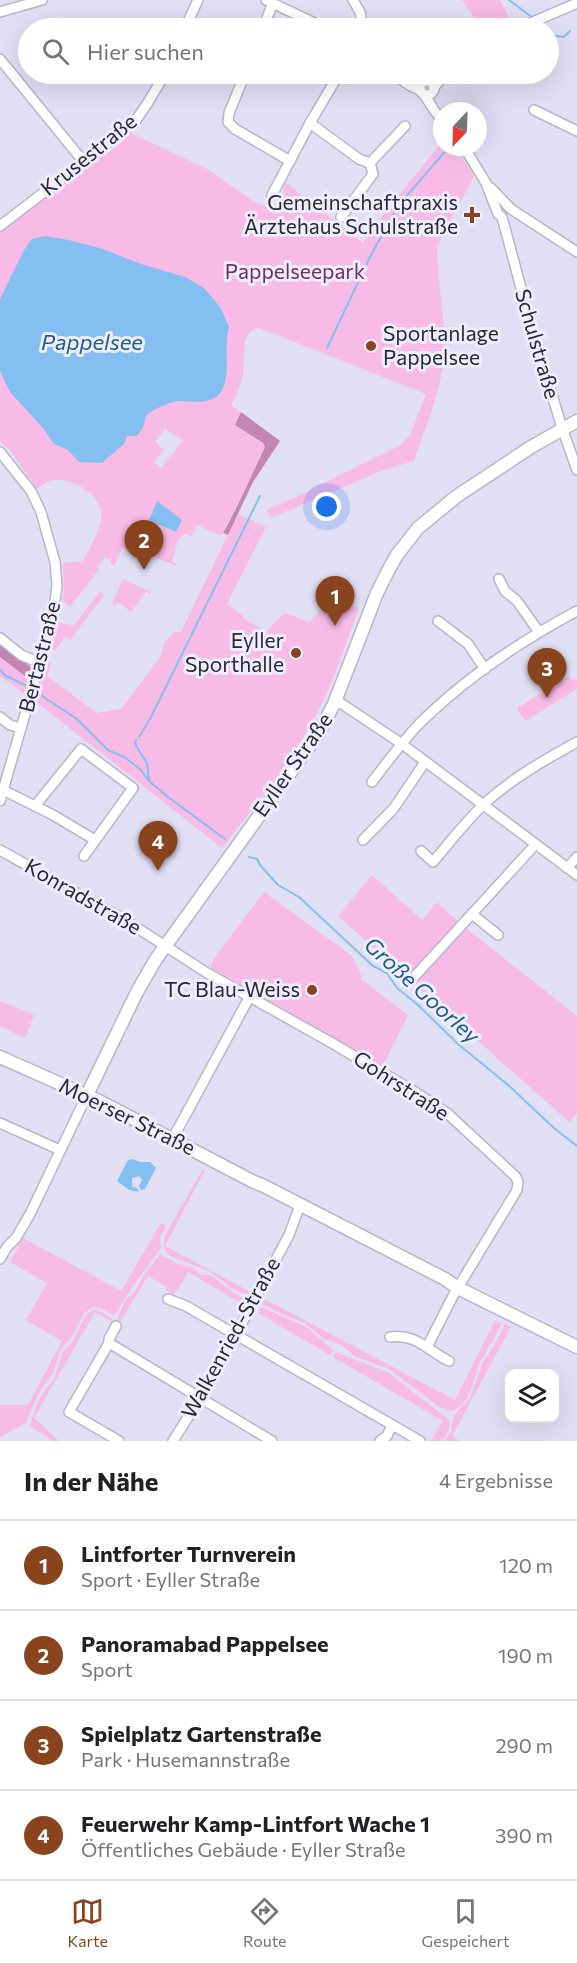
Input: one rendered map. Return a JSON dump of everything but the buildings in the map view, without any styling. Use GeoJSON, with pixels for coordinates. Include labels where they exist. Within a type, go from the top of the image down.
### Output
{"type":"FeatureCollection","features":[{"type":"Feature","properties":{"kind":"main road","name":"Eyller Straße"},"geometry":{"type":"LineString","coordinates":[[87,1095],[144,979],[165,945],[318,734],[336,700],[370,612],[397,555],[418,528],[450,500],[514,458],[577,421]]}},
{"type":"Feature","properties":{"kind":"main road","name":"Moerser Straße"},"geometry":{"type":"LineString","coordinates":[[0,1057],[87,1095],[172,1138],[443,1285],[458,1288],[577,1347]]}},
{"type":"Feature","properties":{"kind":"street"},"geometry":{"type":"LineString","coordinates":[[0,12],[42,0]]}},
{"type":"Feature","properties":{"kind":"street"},"geometry":{"type":"LineString","coordinates":[[190,18],[198,0]]}},
{"type":"Feature","properties":{"kind":"street"},"geometry":{"type":"LineString","coordinates":[[353,0],[361,18]]}},
{"type":"Feature","properties":{"kind":"street"},"geometry":{"type":"LineString","coordinates":[[266,18],[270,2],[304,18]]}},
{"type":"Feature","properties":{"kind":"street"},"geometry":{"type":"LineString","coordinates":[[545,18],[577,3]]}},
{"type":"Feature","properties":{"kind":"street"},"geometry":{"type":"LineString","coordinates":[[0,59],[18,81]]}},
{"type":"Feature","properties":{"kind":"street"},"geometry":{"type":"LineString","coordinates":[[20,84],[82,161]]}},
{"type":"Feature","properties":{"kind":"street","name":"Krusestraße"},"geometry":{"type":"LineString","coordinates":[[0,226],[134,123],[159,84]]}},
{"type":"Feature","properties":{"kind":"street"},"geometry":{"type":"LineString","coordinates":[[241,84],[229,113],[228,122],[235,129],[290,161]]}},
{"type":"Feature","properties":{"kind":"street"},"geometry":{"type":"LineString","coordinates":[[272,195],[333,84]]}},
{"type":"Feature","properties":{"kind":"street"},"geometry":{"type":"LineString","coordinates":[[418,84],[427,88],[435,102]]}},
{"type":"Feature","properties":{"kind":"street"},"geometry":{"type":"LineString","coordinates":[[427,88],[430,84]]}},
{"type":"Feature","properties":{"kind":"street"},"geometry":{"type":"LineString","coordinates":[[427,88],[432,84]]}},
{"type":"Feature","properties":{"kind":"street"},"geometry":{"type":"LineString","coordinates":[[427,88],[434,102]]}},
{"type":"Feature","properties":{"kind":"street"},"geometry":{"type":"LineString","coordinates":[[534,110],[577,131]]}},
{"type":"Feature","properties":{"kind":"street"},"geometry":{"type":"LineString","coordinates":[[310,123],[359,159],[370,163]]}},
{"type":"Feature","properties":{"kind":"street"},"geometry":{"type":"LineString","coordinates":[[370,163],[405,126]]}},
{"type":"Feature","properties":{"kind":"street","name":"Schulstraße"},"geometry":{"type":"LineString","coordinates":[[470,156],[504,209],[529,318],[562,429],[577,470]]}},
{"type":"Feature","properties":{"kind":"street"},"geometry":{"type":"LineString","coordinates":[[341,217],[373,174],[370,163]]}},
{"type":"Feature","properties":{"kind":"street"},"geometry":{"type":"LineString","coordinates":[[504,209],[577,252]]}},
{"type":"Feature","properties":{"kind":"street","name":"Bertastraße"},"geometry":{"type":"LineString","coordinates":[[0,452],[36,500],[46,525],[55,562],[57,585],[56,601],[40,663],[0,801]]}},
{"type":"Feature","properties":{"kind":"street"},"geometry":{"type":"LineString","coordinates":[[499,579],[539,632]]}},
{"type":"Feature","properties":{"kind":"street"},"geometry":{"type":"LineString","coordinates":[[372,782],[402,744],[442,702],[539,632],[577,611]]}},
{"type":"Feature","properties":{"kind":"street"},"geometry":{"type":"LineString","coordinates":[[438,621],[468,644],[485,669]]}},
{"type":"Feature","properties":{"kind":"street"},"geometry":{"type":"LineString","coordinates":[[0,638],[21,655],[40,663]]}},
{"type":"Feature","properties":{"kind":"street"},"geometry":{"type":"LineString","coordinates":[[336,700],[402,744],[577,875]]}},
{"type":"Feature","properties":{"kind":"street"},"geometry":{"type":"LineString","coordinates":[[0,717],[21,728]]}},
{"type":"Feature","properties":{"kind":"street"},"geometry":{"type":"LineString","coordinates":[[433,862],[483,805],[512,781],[545,759],[577,742]]}},
{"type":"Feature","properties":{"kind":"street"},"geometry":{"type":"LineString","coordinates":[[35,806],[81,749],[133,788],[84,856]]}},
{"type":"Feature","properties":{"kind":"street"},"geometry":{"type":"LineString","coordinates":[[363,840],[394,808],[425,762]]}},
{"type":"Feature","properties":{"kind":"street"},"geometry":{"type":"LineString","coordinates":[[3,785],[94,840]]}},
{"type":"Feature","properties":{"kind":"street"},"geometry":{"type":"LineString","coordinates":[[415,976],[536,845]]}},
{"type":"Feature","properties":{"kind":"street","name":"Konradstraße"},"geometry":{"type":"LineString","coordinates":[[0,850],[165,945]]}},
{"type":"Feature","properties":{"kind":"street"},"geometry":{"type":"LineString","coordinates":[[421,851],[442,869]]}},
{"type":"Feature","properties":{"kind":"street"},"geometry":{"type":"LineString","coordinates":[[567,868],[577,857]]}},
{"type":"Feature","properties":{"kind":"street"},"geometry":{"type":"LineString","coordinates":[[472,914],[498,934]]}},
{"type":"Feature","properties":{"kind":"street","name":"Gohrstraße"},"geometry":{"type":"LineString","coordinates":[[165,945],[207,973],[332,1043],[439,1108],[516,1177],[517,1190],[458,1288],[427,1347]]}},
{"type":"Feature","properties":{"kind":"street"},"geometry":{"type":"LineString","coordinates":[[172,1138],[250,996]]}},
{"type":"Feature","properties":{"kind":"street"},"geometry":{"type":"LineString","coordinates":[[0,1259],[16,1238],[45,1185],[46,1178],[87,1095]]}},
{"type":"Feature","properties":{"kind":"street"},"geometry":{"type":"LineString","coordinates":[[0,1123],[60,1150]]}},
{"type":"Feature","properties":{"kind":"street","name":"Walkenried-Straße"},"geometry":{"type":"LineString","coordinates":[[172,1441],[203,1396],[220,1366],[302,1210]]}},
{"type":"Feature","properties":{"kind":"street"},"geometry":{"type":"LineString","coordinates":[[168,1299],[186,1306],[420,1441]]}},
{"type":"Feature","properties":{"kind":"street"},"geometry":{"type":"LineString","coordinates":[[116,1326],[109,1343],[69,1412],[119,1441]]}},
{"type":"Feature","properties":{"kind":"street"},"geometry":{"type":"LineString","coordinates":[[390,1337],[403,1335],[448,1361]]}},
{"type":"Feature","properties":{"kind":"street"},"geometry":{"type":"LineString","coordinates":[[109,1343],[272,1441]]}},
{"type":"Feature","properties":{"kind":"street"},"geometry":{"type":"LineString","coordinates":[[380,1441],[387,1436],[392,1425]]}},
{"type":"Feature","properties":{"kind":"green space"},"geometry":{"type":"Polygon","coordinates":[[[462,0],[500,0],[509,18],[474,18],[462,0]]]}},
{"type":"Feature","properties":{"kind":"green space","name":"Pappelseepark"},"geometry":{"type":"Polygon","coordinates":[[[131,133],[207,169],[253,201],[273,210],[281,206],[285,182],[363,243],[433,153],[433,156],[461,156],[474,176],[437,247],[444,334],[443,363],[435,400],[414,461],[381,471],[273,517],[266,510],[401,445],[410,435],[426,394],[259,328],[252,330],[245,339],[243,374],[238,392],[231,405],[241,412],[240,429],[263,443],[265,447],[221,536],[197,525],[191,536],[186,534],[179,538],[172,561],[176,566],[132,548],[130,550],[122,548],[114,566],[110,562],[112,559],[108,560],[105,557],[97,567],[99,569],[70,607],[63,601],[62,563],[83,561],[98,530],[101,511],[93,496],[70,482],[53,480],[37,489],[11,452],[0,441],[0,229],[118,145],[131,133]],[[165,429],[155,442],[164,450],[154,462],[161,468],[183,441],[165,429]]]}},
{"type":"Feature","properties":{"kind":"green space"},"geometry":{"type":"Polygon","coordinates":[[[238,514],[266,527],[227,604],[243,618],[267,632],[284,614],[310,623],[319,612],[331,606],[345,605],[359,608],[331,684],[317,714],[278,774],[222,848],[0,676],[0,657],[39,686],[46,663],[50,662],[47,676],[97,713],[121,709],[161,656],[164,643],[175,631],[181,632],[238,514]]]}},
{"type":"Feature","properties":{"kind":"green space"},"geometry":{"type":"Polygon","coordinates":[[[123,579],[151,592],[150,594],[146,592],[131,612],[118,602],[115,606],[112,604],[123,579]]]}},
{"type":"Feature","properties":{"kind":"green space"},"geometry":{"type":"Polygon","coordinates":[[[100,591],[104,595],[70,640],[65,637],[55,651],[51,649],[58,622],[74,626],[100,591]]]}},
{"type":"Feature","properties":{"kind":"green space"},"geometry":{"type":"Polygon","coordinates":[[[569,676],[572,680],[577,679],[577,689],[525,721],[517,708],[569,676]]]}},
{"type":"Feature","properties":{"kind":"green space"},"geometry":{"type":"Polygon","coordinates":[[[372,875],[422,920],[437,902],[463,926],[577,1016],[577,1113],[569,1122],[338,916],[372,875]]]}},
{"type":"Feature","properties":{"kind":"green space","name":"TC Blau-Weiss"},"geometry":{"type":"Polygon","coordinates":[[[264,892],[352,956],[361,979],[408,1015],[382,1067],[210,967],[217,954],[264,892]]]}},
{"type":"Feature","properties":{"kind":"green space"},"geometry":{"type":"Polygon","coordinates":[[[0,1001],[34,1015],[25,1038],[0,1026],[0,1001]]]}},
{"type":"Feature","properties":{"kind":"green space"},"geometry":{"type":"Polygon","coordinates":[[[203,1169],[205,1170],[165,1246],[249,1291],[247,1296],[209,1271],[170,1256],[164,1248],[164,1237],[203,1169]]]}},
{"type":"Feature","properties":{"kind":"green space"},"geometry":{"type":"Polygon","coordinates":[[[161,1223],[166,1226],[160,1238],[161,1248],[116,1314],[112,1315],[101,1308],[93,1307],[84,1313],[74,1334],[60,1350],[53,1373],[38,1394],[26,1423],[0,1437],[0,1405],[28,1405],[62,1341],[26,1320],[47,1283],[10,1262],[23,1238],[121,1291],[161,1223]]]}},
{"type":"Feature","properties":{"kind":"green space"},"geometry":{"type":"Polygon","coordinates":[[[160,1254],[178,1264],[194,1268],[200,1275],[210,1275],[245,1299],[242,1304],[188,1272],[174,1295],[166,1290],[167,1287],[148,1276],[119,1324],[118,1316],[127,1298],[133,1294],[160,1254]]]}},
{"type":"Feature","properties":{"kind":"green space"},"geometry":{"type":"Polygon","coordinates":[[[265,1299],[455,1400],[495,1320],[502,1323],[481,1360],[468,1397],[458,1408],[451,1411],[439,1407],[389,1369],[354,1356],[338,1343],[324,1339],[305,1323],[262,1304],[265,1299]]]}},
{"type":"Feature","properties":{"kind":"green space"},"geometry":{"type":"Polygon","coordinates":[[[261,1307],[305,1326],[333,1350],[330,1355],[258,1313],[261,1307]]]}},
{"type":"Feature","properties":{"kind":"green space"},"geometry":{"type":"Polygon","coordinates":[[[92,1310],[106,1314],[116,1324],[95,1312],[34,1418],[59,1441],[53,1441],[31,1427],[30,1424],[39,1399],[55,1377],[63,1352],[73,1341],[86,1315],[92,1310]]]}},
{"type":"Feature","properties":{"kind":"green space"},"geometry":{"type":"Polygon","coordinates":[[[505,1324],[511,1327],[452,1436],[460,1441],[444,1441],[451,1431],[454,1415],[470,1398],[483,1362],[505,1324]]]}},
{"type":"Feature","properties":{"kind":"green space"},"geometry":{"type":"Polygon","coordinates":[[[336,1352],[389,1373],[449,1420],[449,1429],[441,1441],[431,1441],[443,1421],[333,1357],[336,1352]]]}},
{"type":"Feature","properties":{"kind":"shaded area"},"geometry":{"type":"Polygon","coordinates":[[[241,412],[280,441],[253,482],[228,535],[223,533],[265,447],[263,443],[235,425],[241,412]]]}},
{"type":"Feature","properties":{"kind":"shaded area"},"geometry":{"type":"Polygon","coordinates":[[[0,642],[32,668],[29,679],[0,657],[0,642]]]}},
{"type":"Feature","properties":{"kind":"water","name":"Pappelsee"},"geometry":{"type":"Polygon","coordinates":[[[45,236],[100,248],[141,264],[185,277],[204,288],[220,307],[229,327],[226,373],[220,393],[211,400],[177,401],[153,410],[146,415],[143,428],[137,436],[127,436],[124,444],[102,463],[79,462],[68,450],[54,444],[43,428],[10,392],[0,371],[0,299],[24,250],[32,239],[45,236]]]}},
{"type":"Feature","properties":{"kind":"water"},"geometry":{"type":"Polygon","coordinates":[[[157,501],[182,520],[176,532],[149,520],[157,501]]]}},
{"type":"Feature","properties":{"kind":"water"},"geometry":{"type":"Polygon","coordinates":[[[128,1160],[150,1162],[156,1168],[145,1189],[141,1190],[139,1186],[142,1180],[139,1176],[132,1178],[132,1187],[139,1191],[130,1190],[117,1181],[128,1160]]]}},
{"type":"Feature","properties":{"kind":"waterway"},"geometry":{"type":"LineString","coordinates":[[509,0],[533,18]]}},
{"type":"Feature","properties":{"kind":"waterway"},"geometry":{"type":"LineString","coordinates":[[559,36],[564,37],[570,31]]}},
{"type":"Feature","properties":{"kind":"waterway"},"geometry":{"type":"LineString","coordinates":[[327,348],[371,255],[398,206],[441,156]]}},
{"type":"Feature","properties":{"kind":"waterway"},"geometry":{"type":"LineString","coordinates":[[139,737],[260,496]]}},
{"type":"Feature","properties":{"kind":"waterway","name":"Große Goorley"},"geometry":{"type":"LineString","coordinates":[[0,670],[6,676],[25,685]]}},
{"type":"Feature","properties":{"kind":"waterway","name":"Große Goorley"},"geometry":{"type":"LineString","coordinates":[[39,694],[77,719],[108,750],[124,757],[140,769],[149,781],[168,797],[225,839]]}},
{"type":"Feature","properties":{"kind":"waterway"},"geometry":{"type":"LineString","coordinates":[[136,740],[136,746],[147,763],[149,780]]}},
{"type":"Feature","properties":{"kind":"waterway","name":"Große Goorley"},"geometry":{"type":"LineString","coordinates":[[249,857],[257,859],[278,885],[299,897],[373,966],[387,973],[397,988],[458,1044],[577,1146]]}},
{"type":"Feature","properties":{"kind":"place","name":"Gemeinschaftpraxis Ärztehaus Schulstraße"},"geometry":{"type":"Point","coordinates":[472,215]}},
{"type":"Feature","properties":{"kind":"place","name":"Sportanlage Pappelsee"},"geometry":{"type":"Point","coordinates":[371,346]}},
{"type":"Feature","properties":{"kind":"place","name":"Panoramabad Pappelsee"},"geometry":{"type":"Point","coordinates":[144,570]}},
{"type":"Feature","properties":{"kind":"place","name":"Lintforter Turnverein"},"geometry":{"type":"Point","coordinates":[335,626]}},
{"type":"Feature","properties":{"kind":"place","name":"Eyller Sporthalle"},"geometry":{"type":"Point","coordinates":[296,653]}},
{"type":"Feature","properties":{"kind":"place","name":"Spielplatz Gartenstraße"},"geometry":{"type":"Point","coordinates":[547,698]}},
{"type":"Feature","properties":{"kind":"place","name":"Feuerwehr Kamp-Lintfort Wache 1"},"geometry":{"type":"Point","coordinates":[158,871]}},
{"type":"Feature","properties":{"kind":"place","name":"TC Blau-Weiss"},"geometry":{"type":"Point","coordinates":[312,990]}}]}
